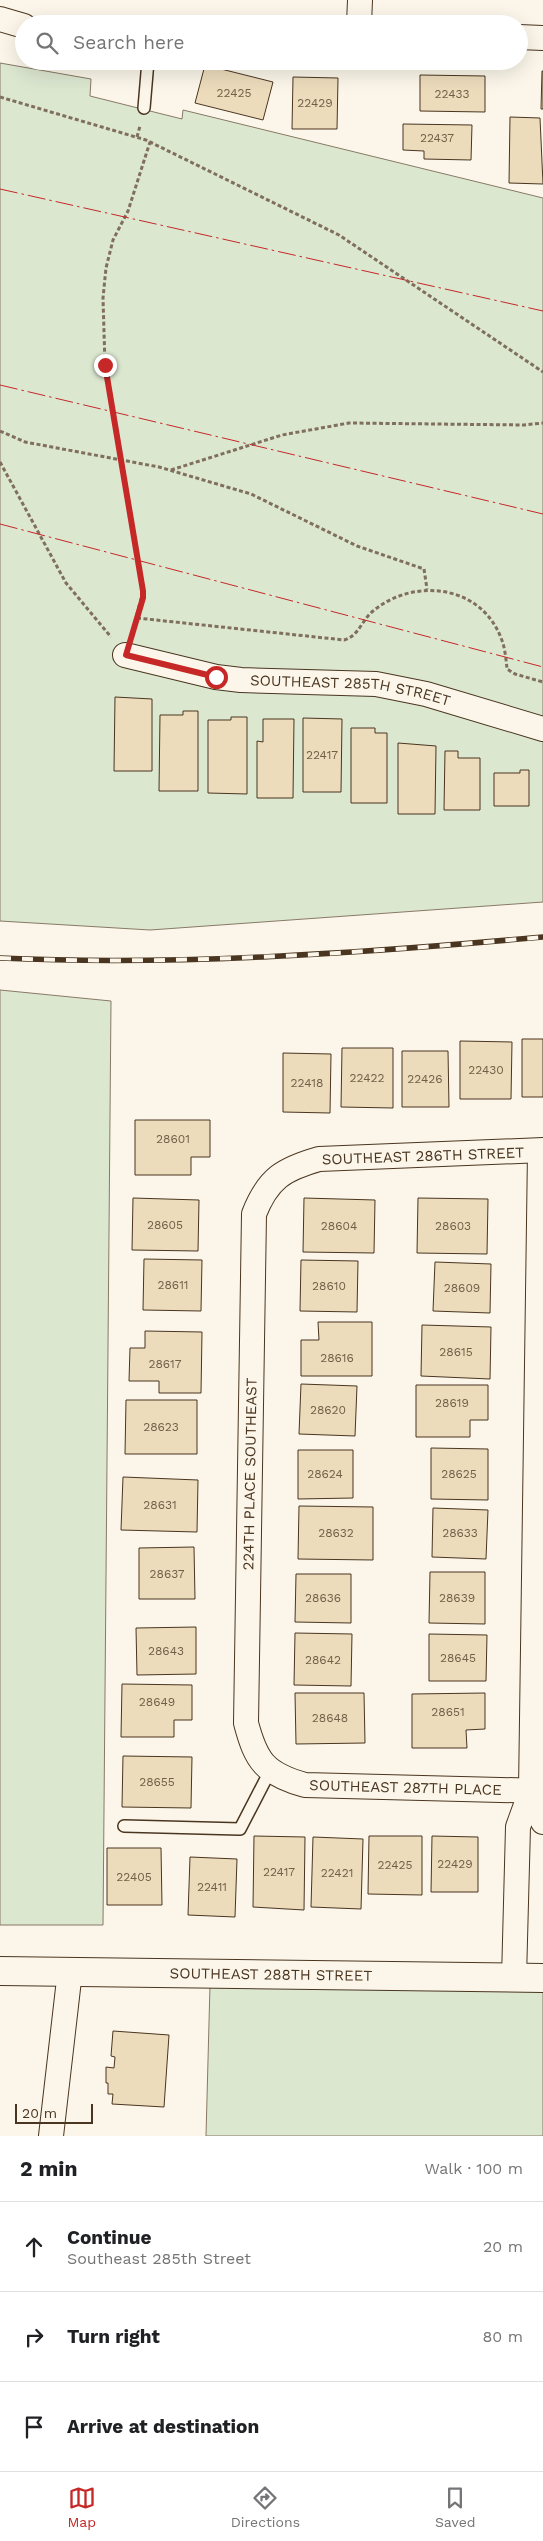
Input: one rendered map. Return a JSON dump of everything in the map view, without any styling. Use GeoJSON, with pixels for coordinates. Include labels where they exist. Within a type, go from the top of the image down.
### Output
{"type":"FeatureCollection","features":[{"type":"Feature","properties":{"kind":"street"},"geometry":{"type":"LineString","coordinates":[[359,15],[360,0]]}},
{"type":"Feature","properties":{"kind":"street"},"geometry":{"type":"LineString","coordinates":[[0,19],[15,23]]}},
{"type":"Feature","properties":{"kind":"street"},"geometry":{"type":"LineString","coordinates":[[528,38],[543,38]]}},
{"type":"Feature","properties":{"kind":"street","name":"SOUTHEAST 285TH STREET"},"geometry":{"type":"LineString","coordinates":[[126,655],[216,677],[241,680],[376,684],[426,694],[543,729]]}},
{"type":"Feature","properties":{"kind":"street"},"geometry":{"type":"LineString","coordinates":[[542,1151],[537,1791],[543,1822]]}},
{"type":"Feature","properties":{"kind":"street","name":"SOUTHEAST 286TH STREET"},"geometry":{"type":"LineString","coordinates":[[277,1176],[293,1166],[319,1159],[542,1151]]}},
{"type":"Feature","properties":{"kind":"street","name":"224TH PLACE SOUTHEAST"},"geometry":{"type":"LineString","coordinates":[[270,1771],[254,1752],[246,1723],[254,1214],[261,1196],[277,1176]]}},
{"type":"Feature","properties":{"kind":"street","name":"SOUTHEAST 287TH PLACE"},"geometry":{"type":"LineString","coordinates":[[270,1771],[291,1781],[318,1786],[537,1791]]}},
{"type":"Feature","properties":{"kind":"street"},"geometry":{"type":"LineString","coordinates":[[514,1978],[518,1827],[537,1791]]}},
{"type":"Feature","properties":{"kind":"street","name":"SOUTHEAST 288TH STREET"},"geometry":{"type":"LineString","coordinates":[[0,1971],[543,1978]]}},
{"type":"Feature","properties":{"kind":"street"},"geometry":{"type":"LineString","coordinates":[[51,2136],[70,1971]]}},
{"type":"Feature","properties":{"kind":"lane"},"geometry":{"type":"LineString","coordinates":[[144,108],[147,70]]}},
{"type":"Feature","properties":{"kind":"lane"},"geometry":{"type":"LineString","coordinates":[[124,1826],[240,1829],[270,1771]]}},
{"type":"Feature","properties":{"kind":"path"},"geometry":{"type":"LineString","coordinates":[[0,97],[150,142],[340,235],[543,372]]}},
{"type":"Feature","properties":{"kind":"path"},"geometry":{"type":"LineString","coordinates":[[126,655],[143,591],[105,365],[103,298],[106,268],[113,240],[128,212],[150,142]]}},
{"type":"Feature","properties":{"kind":"path"},"geometry":{"type":"LineString","coordinates":[[170,471],[282,435],[350,423],[524,425],[543,423]]}},
{"type":"Feature","properties":{"kind":"path"},"geometry":{"type":"LineString","coordinates":[[0,431],[25,442],[170,471],[251,494],[357,546],[424,570],[427,589]]}},
{"type":"Feature","properties":{"kind":"path"},"geometry":{"type":"LineString","coordinates":[[0,462],[66,583],[126,655]]}},
{"type":"Feature","properties":{"kind":"path"},"geometry":{"type":"LineString","coordinates":[[137,618],[344,640],[354,637],[373,611],[405,592],[427,589],[452,592],[477,605],[491,620],[502,638],[508,669],[515,674],[543,682]]}},
{"type":"Feature","properties":{"kind":"green space"},"geometry":{"type":"Polygon","coordinates":[[[0,63],[15,66],[15,70],[40,70],[91,79],[90,96],[182,119],[183,110],[543,198],[543,902],[150,930],[0,921],[0,63]]]}},
{"type":"Feature","properties":{"kind":"green space"},"geometry":{"type":"Polygon","coordinates":[[[0,990],[111,1001],[103,1925],[0,1925],[0,990]]]}},
{"type":"Feature","properties":{"kind":"green space"},"geometry":{"type":"Polygon","coordinates":[[[210,1985],[543,1989],[543,2136],[206,2136],[210,1985]]]}},
{"type":"Feature","properties":{"kind":"building"},"geometry":{"type":"Polygon","coordinates":[[[204,70],[225,70],[273,82],[263,120],[195,103],[204,70]]]}},
{"type":"Feature","properties":{"kind":"building"},"geometry":{"type":"Polygon","coordinates":[[[542,71],[543,109],[541,109],[542,71]]]}},
{"type":"Feature","properties":{"kind":"building"},"geometry":{"type":"Polygon","coordinates":[[[420,75],[485,76],[485,112],[420,111],[420,75]]]}},
{"type":"Feature","properties":{"kind":"building"},"geometry":{"type":"Polygon","coordinates":[[[293,77],[338,78],[337,129],[292,129],[293,77]]]}},
{"type":"Feature","properties":{"kind":"building"},"geometry":{"type":"Polygon","coordinates":[[[510,117],[540,118],[543,184],[509,183],[510,117]]]}},
{"type":"Feature","properties":{"kind":"building"},"geometry":{"type":"Polygon","coordinates":[[[403,124],[472,125],[471,160],[424,159],[424,151],[403,150],[403,124]]]}},
{"type":"Feature","properties":{"kind":"building"},"geometry":{"type":"Polygon","coordinates":[[[115,697],[152,699],[152,771],[114,771],[115,697]]]}},
{"type":"Feature","properties":{"kind":"building"},"geometry":{"type":"Polygon","coordinates":[[[183,711],[198,711],[198,791],[159,791],[160,715],[183,715],[183,711]]]}},
{"type":"Feature","properties":{"kind":"building"},"geometry":{"type":"Polygon","coordinates":[[[231,717],[247,717],[247,794],[208,793],[208,720],[231,720],[231,717]]]}},
{"type":"Feature","properties":{"kind":"building"},"geometry":{"type":"Polygon","coordinates":[[[303,718],[342,719],[341,792],[303,792],[303,718]]]}},
{"type":"Feature","properties":{"kind":"building"},"geometry":{"type":"Polygon","coordinates":[[[263,719],[294,719],[293,798],[257,798],[257,741],[263,742],[263,719]]]}},
{"type":"Feature","properties":{"kind":"building"},"geometry":{"type":"Polygon","coordinates":[[[351,728],[375,728],[375,733],[387,733],[387,803],[351,803],[351,728]]]}},
{"type":"Feature","properties":{"kind":"building"},"geometry":{"type":"Polygon","coordinates":[[[398,743],[436,746],[435,814],[398,814],[398,743]]]}},
{"type":"Feature","properties":{"kind":"building"},"geometry":{"type":"Polygon","coordinates":[[[445,751],[458,751],[458,758],[480,758],[480,810],[444,810],[445,751]]]}},
{"type":"Feature","properties":{"kind":"building"},"geometry":{"type":"Polygon","coordinates":[[[520,770],[529,770],[529,806],[494,806],[494,773],[520,773],[520,770]]]}},
{"type":"Feature","properties":{"kind":"building"},"geometry":{"type":"Polygon","coordinates":[[[522,1039],[543,1039],[543,1097],[522,1097],[522,1039]]]}},
{"type":"Feature","properties":{"kind":"building"},"geometry":{"type":"Polygon","coordinates":[[[460,1041],[512,1042],[511,1099],[460,1099],[460,1041]]]}},
{"type":"Feature","properties":{"kind":"building"},"geometry":{"type":"Polygon","coordinates":[[[342,1048],[393,1048],[393,1108],[341,1107],[342,1048]]]}},
{"type":"Feature","properties":{"kind":"building"},"geometry":{"type":"Polygon","coordinates":[[[402,1051],[448,1051],[449,1107],[402,1107],[402,1051]]]}},
{"type":"Feature","properties":{"kind":"building"},"geometry":{"type":"Polygon","coordinates":[[[283,1053],[331,1054],[330,1113],[283,1112],[283,1053]]]}},
{"type":"Feature","properties":{"kind":"building"},"geometry":{"type":"Polygon","coordinates":[[[135,1120],[210,1120],[210,1157],[191,1157],[191,1175],[135,1175],[135,1120]]]}},
{"type":"Feature","properties":{"kind":"building"},"geometry":{"type":"Polygon","coordinates":[[[133,1198],[199,1200],[198,1251],[132,1250],[133,1198]]]}},
{"type":"Feature","properties":{"kind":"building"},"geometry":{"type":"Polygon","coordinates":[[[304,1198],[375,1200],[374,1253],[303,1252],[304,1198]]]}},
{"type":"Feature","properties":{"kind":"building"},"geometry":{"type":"Polygon","coordinates":[[[418,1198],[488,1199],[487,1254],[417,1253],[418,1198]]]}},
{"type":"Feature","properties":{"kind":"building"},"geometry":{"type":"Polygon","coordinates":[[[144,1259],[202,1260],[201,1311],[143,1310],[144,1259]]]}},
{"type":"Feature","properties":{"kind":"building"},"geometry":{"type":"Polygon","coordinates":[[[301,1260],[358,1261],[357,1312],[300,1311],[301,1260]]]}},
{"type":"Feature","properties":{"kind":"building"},"geometry":{"type":"Polygon","coordinates":[[[435,1262],[491,1264],[490,1313],[433,1311],[435,1262]]]}},
{"type":"Feature","properties":{"kind":"building"},"geometry":{"type":"Polygon","coordinates":[[[318,1322],[372,1322],[372,1376],[301,1376],[301,1340],[319,1340],[318,1322]]]}},
{"type":"Feature","properties":{"kind":"building"},"geometry":{"type":"Polygon","coordinates":[[[422,1325],[491,1327],[490,1379],[421,1376],[422,1325]]]}},
{"type":"Feature","properties":{"kind":"building"},"geometry":{"type":"Polygon","coordinates":[[[145,1331],[202,1332],[201,1393],[159,1393],[159,1381],[129,1381],[130,1348],[145,1348],[145,1331]]]}},
{"type":"Feature","properties":{"kind":"building"},"geometry":{"type":"Polygon","coordinates":[[[301,1384],[357,1386],[355,1436],[299,1434],[301,1384]]]}},
{"type":"Feature","properties":{"kind":"building"},"geometry":{"type":"Polygon","coordinates":[[[416,1385],[488,1385],[488,1420],[470,1420],[470,1437],[416,1437],[416,1385]]]}},
{"type":"Feature","properties":{"kind":"building"},"geometry":{"type":"Polygon","coordinates":[[[126,1400],[197,1400],[197,1454],[125,1454],[126,1400]]]}},
{"type":"Feature","properties":{"kind":"building"},"geometry":{"type":"Polygon","coordinates":[[[431,1448],[488,1449],[488,1500],[431,1499],[431,1448]]]}},
{"type":"Feature","properties":{"kind":"building"},"geometry":{"type":"Polygon","coordinates":[[[298,1450],[353,1450],[353,1498],[298,1499],[298,1450]]]}},
{"type":"Feature","properties":{"kind":"building"},"geometry":{"type":"Polygon","coordinates":[[[123,1477],[198,1480],[197,1532],[121,1530],[123,1477]]]}},
{"type":"Feature","properties":{"kind":"building"},"geometry":{"type":"Polygon","coordinates":[[[299,1506],[373,1507],[373,1560],[298,1559],[299,1506]]]}},
{"type":"Feature","properties":{"kind":"building"},"geometry":{"type":"Polygon","coordinates":[[[433,1508],[488,1510],[486,1559],[432,1557],[433,1508]]]}},
{"type":"Feature","properties":{"kind":"building"},"geometry":{"type":"Polygon","coordinates":[[[194,1547],[195,1599],[139,1599],[139,1548],[194,1547]]]}},
{"type":"Feature","properties":{"kind":"building"},"geometry":{"type":"Polygon","coordinates":[[[430,1572],[485,1572],[485,1624],[429,1623],[430,1572]]]}},
{"type":"Feature","properties":{"kind":"building"},"geometry":{"type":"Polygon","coordinates":[[[296,1574],[351,1574],[351,1623],[295,1622],[296,1574]]]}},
{"type":"Feature","properties":{"kind":"building"},"geometry":{"type":"Polygon","coordinates":[[[196,1627],[196,1674],[137,1675],[136,1628],[196,1627]]]}},
{"type":"Feature","properties":{"kind":"building"},"geometry":{"type":"Polygon","coordinates":[[[295,1633],[352,1634],[351,1686],[294,1685],[295,1633]]]}},
{"type":"Feature","properties":{"kind":"building"},"geometry":{"type":"Polygon","coordinates":[[[429,1634],[487,1635],[486,1681],[429,1681],[429,1634]]]}},
{"type":"Feature","properties":{"kind":"building"},"geometry":{"type":"Polygon","coordinates":[[[122,1684],[192,1685],[192,1720],[174,1720],[174,1737],[121,1737],[122,1684]]]}},
{"type":"Feature","properties":{"kind":"building"},"geometry":{"type":"Polygon","coordinates":[[[295,1693],[364,1693],[365,1743],[296,1744],[295,1693]]]}},
{"type":"Feature","properties":{"kind":"building"},"geometry":{"type":"Polygon","coordinates":[[[485,1693],[485,1729],[466,1730],[467,1748],[412,1748],[412,1694],[485,1693]]]}},
{"type":"Feature","properties":{"kind":"building"},"geometry":{"type":"Polygon","coordinates":[[[123,1756],[192,1757],[191,1808],[122,1807],[123,1756]]]}},
{"type":"Feature","properties":{"kind":"building"},"geometry":{"type":"Polygon","coordinates":[[[254,1836],[305,1837],[304,1910],[253,1907],[254,1836]]]}},
{"type":"Feature","properties":{"kind":"building"},"geometry":{"type":"Polygon","coordinates":[[[369,1836],[422,1836],[422,1895],[368,1894],[369,1836]]]}},
{"type":"Feature","properties":{"kind":"building"},"geometry":{"type":"Polygon","coordinates":[[[432,1836],[478,1837],[478,1892],[431,1892],[432,1836]]]}},
{"type":"Feature","properties":{"kind":"building"},"geometry":{"type":"Polygon","coordinates":[[[313,1837],[363,1839],[361,1909],[311,1907],[313,1837]]]}},
{"type":"Feature","properties":{"kind":"building"},"geometry":{"type":"Polygon","coordinates":[[[107,1848],[161,1848],[162,1905],[107,1905],[107,1848]]]}},
{"type":"Feature","properties":{"kind":"building"},"geometry":{"type":"Polygon","coordinates":[[[190,1857],[237,1859],[235,1917],[188,1915],[190,1857]]]}},
{"type":"Feature","properties":{"kind":"building"},"geometry":{"type":"Polygon","coordinates":[[[113,2031],[169,2035],[164,2107],[112,2104],[113,2094],[108,2094],[106,2067],[114,2068],[115,2057],[111,2056],[113,2031]]]}},
{"type":"Feature","properties":{"kind":"railway"},"geometry":{"type":"LineString","coordinates":[[0,958],[68,960],[204,959],[340,953],[543,937]]}},
{"type":"Feature","properties":{"kind":"power"},"geometry":{"type":"LineString","coordinates":[[0,189],[543,311]]}},
{"type":"Feature","properties":{"kind":"power"},"geometry":{"type":"LineString","coordinates":[[0,385],[543,514]]}},
{"type":"Feature","properties":{"kind":"power"},"geometry":{"type":"LineString","coordinates":[[0,524],[543,667]]}},
{"type":"Feature","properties":{"kind":"route"},"geometry":{"type":"LineString","coordinates":[[105,365],[143,591],[143,598],[126,655],[216,677]]}}]}
